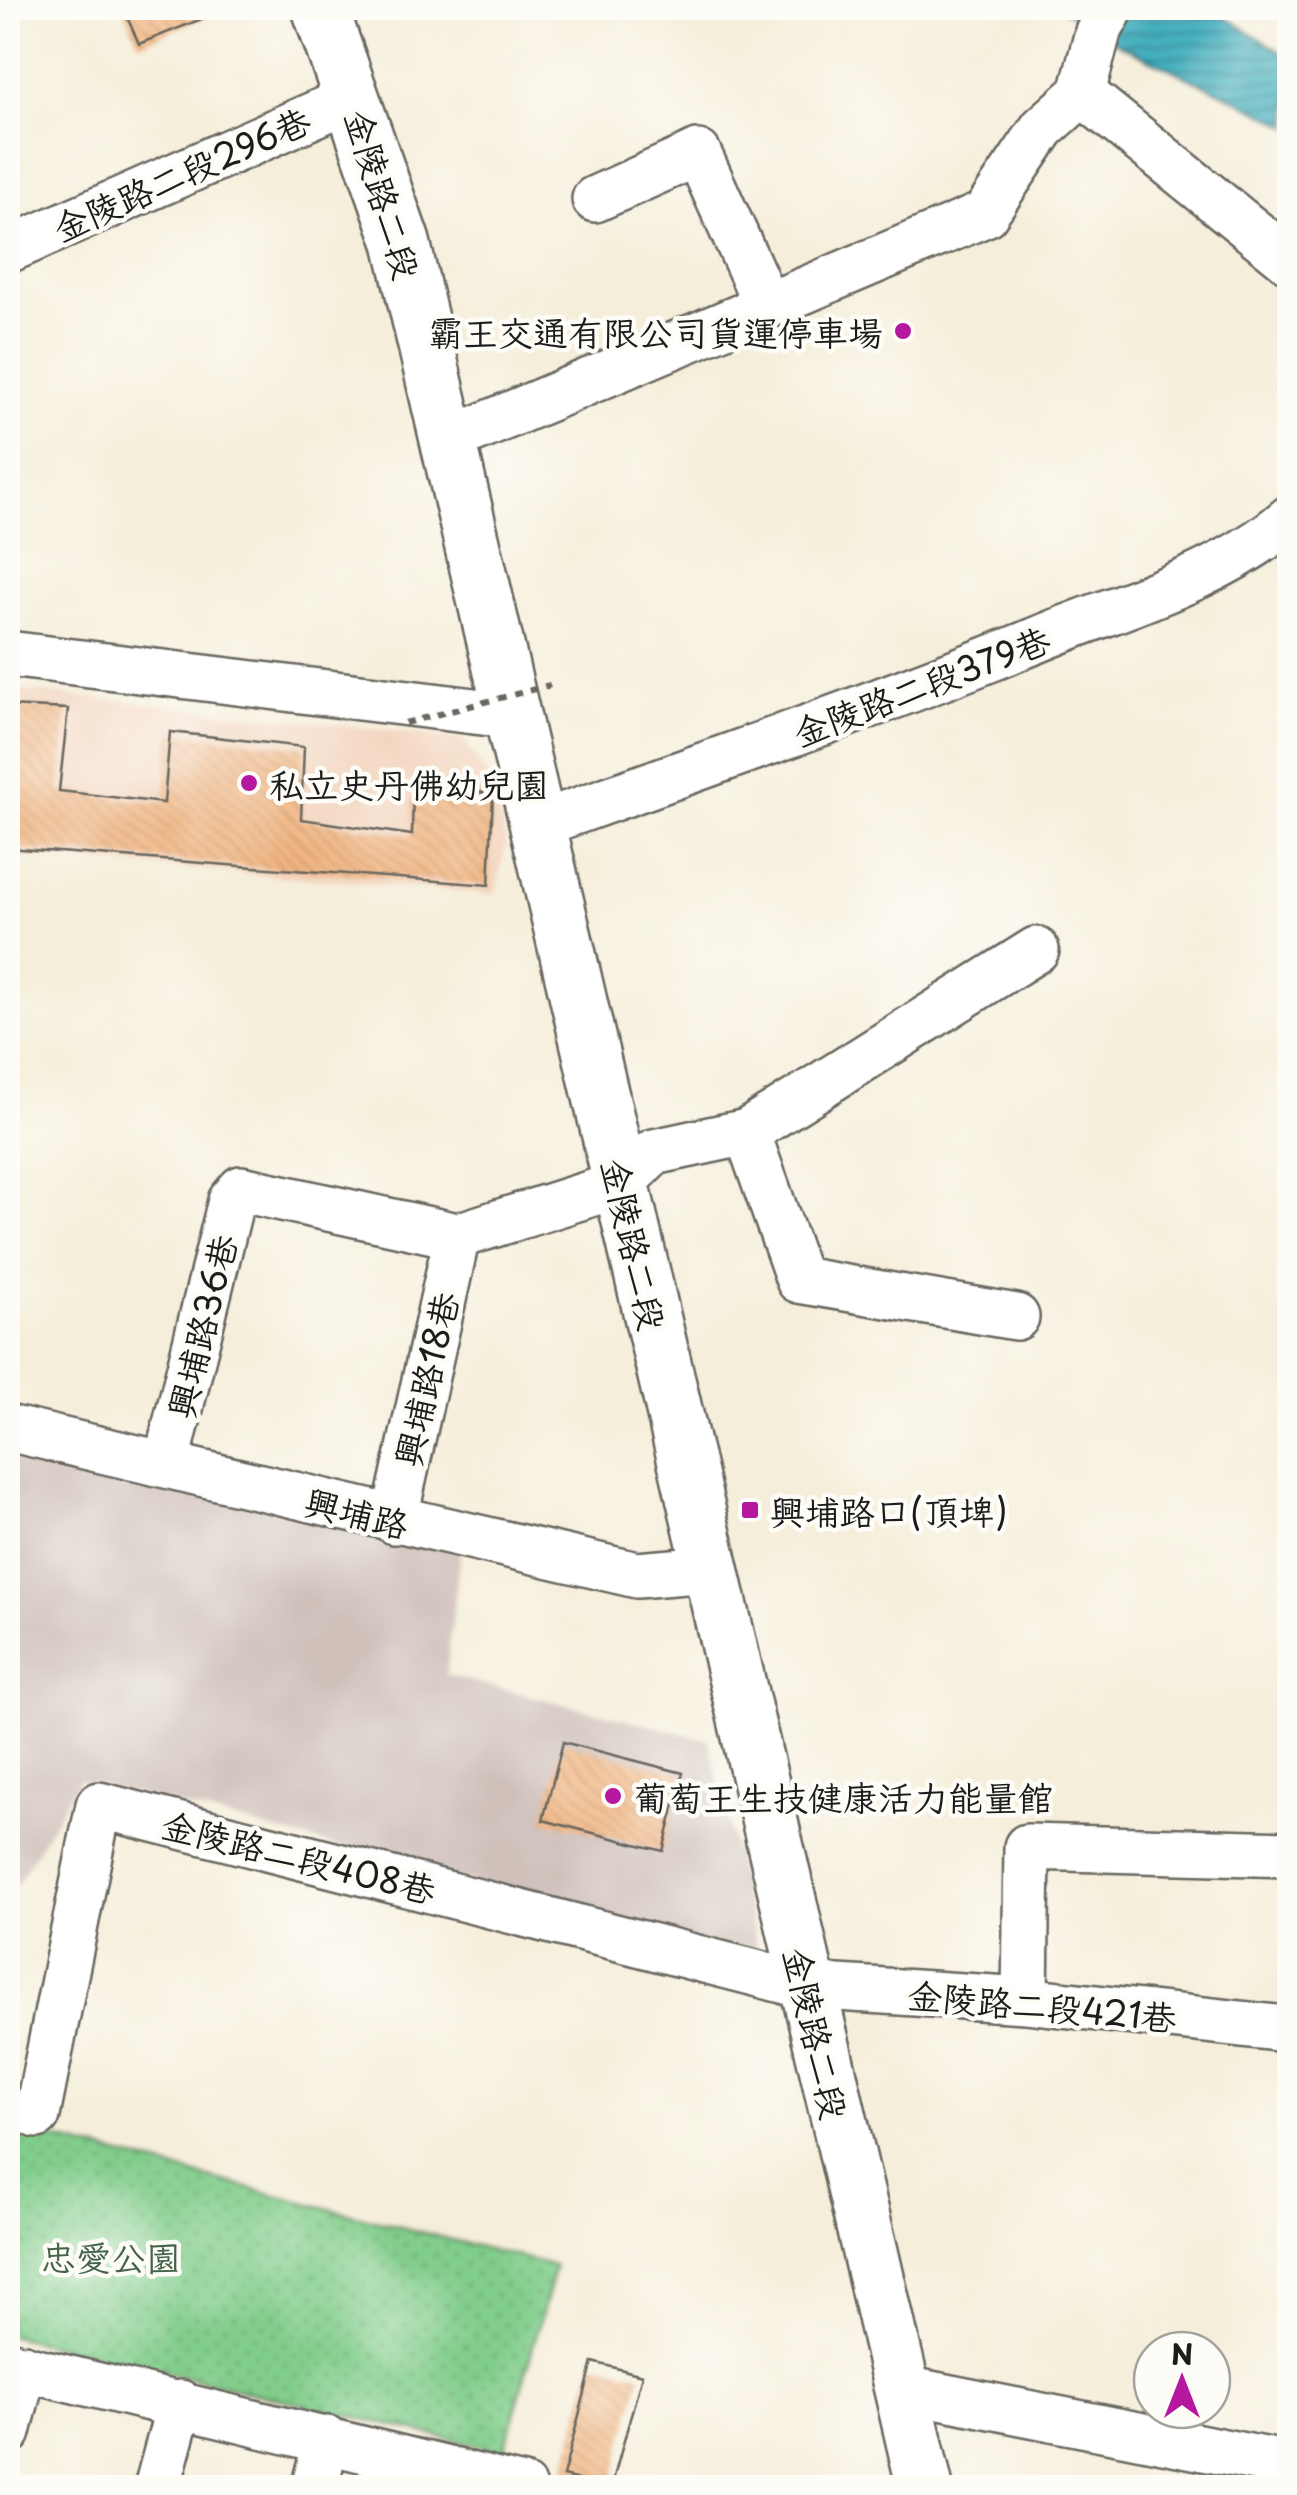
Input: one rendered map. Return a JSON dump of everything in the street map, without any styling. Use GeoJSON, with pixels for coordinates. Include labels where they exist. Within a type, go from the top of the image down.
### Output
{"type":"FeatureCollection","features":[{"type":"Feature","properties":{"kind":"main road","name":"金陵路二段"},"geometry":{"type":"LineString","coordinates":[[320,8],[402,242],[450,440],[532,701],[540,824],[709,1570],[925,2488]]}},
{"type":"Feature","properties":{"kind":"lane"},"geometry":{"type":"LineString","coordinates":[[450,440],[986,214],[1043,128],[1082,93],[1104,20]]}},
{"type":"Feature","properties":{"kind":"lane"},"geometry":{"type":"LineString","coordinates":[[1082,93],[1290,261]]}},
{"type":"Feature","properties":{"kind":"lane","name":"金陵路二段296巷"},"geometry":{"type":"LineString","coordinates":[[8,250],[354,96]]}},
{"type":"Feature","properties":{"kind":"lane"},"geometry":{"type":"LineString","coordinates":[[595,199],[698,153],[767,306]]}},
{"type":"Feature","properties":{"kind":"lane","name":"金陵路二段379巷"},"geometry":{"type":"LineString","coordinates":[[540,824],[892,699],[1196,576],[1264,540],[1290,518]]}},
{"type":"Feature","properties":{"kind":"lane"},"geometry":{"type":"LineString","coordinates":[[8,654],[532,701]]}},
{"type":"Feature","properties":{"kind":"lane"},"geometry":{"type":"LineString","coordinates":[[457,1236],[622,1184],[654,1152],[747,1132],[1036,950]]}},
{"type":"Feature","properties":{"kind":"lane"},"geometry":{"type":"LineString","coordinates":[[747,1132],[799,1280],[1016,1317]]}},
{"type":"Feature","properties":{"kind":"lane","name":"興埔路36巷"},"geometry":{"type":"LineString","coordinates":[[166,1464],[231,1201],[241,1189],[457,1236]]}},
{"type":"Feature","properties":{"kind":"lane","name":"興埔路18巷"},"geometry":{"type":"LineString","coordinates":[[394,1521],[457,1236]]}},
{"type":"Feature","properties":{"kind":"lane","name":"興埔路"},"geometry":{"type":"LineString","coordinates":[[8,1428],[636,1575],[709,1570]]}},
{"type":"Feature","properties":{"kind":"lane","name":"金陵路二段408巷"},"geometry":{"type":"LineString","coordinates":[[37,2116],[99,1805],[806,1986]]}},
{"type":"Feature","properties":{"kind":"lane"},"geometry":{"type":"LineString","coordinates":[[1025,2000],[1027,1846],[1290,1854]]}},
{"type":"Feature","properties":{"kind":"lane","name":"金陵路二段421巷"},"geometry":{"type":"LineString","coordinates":[[806,1986],[1025,2000],[1277,2028]]}},
{"type":"Feature","properties":{"kind":"lane"},"geometry":{"type":"LineString","coordinates":[[8,2432],[16,2366],[327,2439],[462,2480],[523,2488]]}},
{"type":"Feature","properties":{"kind":"lane"},"geometry":{"type":"LineString","coordinates":[[900,2388],[1290,2465]]}},
{"type":"Feature","properties":{"kind":"lane"},"geometry":{"type":"LineString","coordinates":[[157,2488],[180,2403]]}},
{"type":"Feature","properties":{"kind":"lane"},"geometry":{"type":"LineString","coordinates":[[314,2488],[327,2439]]}},
{"type":"Feature","properties":{"kind":"path"},"geometry":{"type":"LineString","coordinates":[[1273,8],[1290,19]]}},
{"type":"Feature","properties":{"kind":"path"},"geometry":{"type":"LineString","coordinates":[[405,723],[532,701]]}},
{"type":"Feature","properties":{"kind":"shaded area","name":"私立史丹佛幼兒園"},"geometry":{"type":"Polygon","coordinates":[[[8,689],[462,738],[499,795],[506,845],[495,894],[8,854],[8,689]]]}},
{"type":"Feature","properties":{"kind":"shaded area"},"geometry":{"type":"Polygon","coordinates":[[[16,1452],[460,1552],[446,1675],[709,1740],[759,1958],[79,1779],[8,1899],[8,1470],[16,1452]]]}},
{"type":"Feature","properties":{"kind":"green space","name":"忠愛公園"},"geometry":{"type":"Polygon","coordinates":[[[8,2127],[555,2266],[504,2452],[8,2335],[8,2127]]]}},
{"type":"Feature","properties":{"kind":"water"},"geometry":{"type":"Polygon","coordinates":[[[1061,8],[1211,8],[1289,57],[1289,127],[1144,57],[1061,8]]]}},
{"type":"Feature","properties":{"kind":"building"},"geometry":{"type":"Polygon","coordinates":[[[123,8],[229,8],[139,44],[123,8]]]}},
{"type":"Feature","properties":{"kind":"building","name":"私立史丹佛幼兒園"},"geometry":{"type":"Polygon","coordinates":[[[8,706],[68,709],[59,791],[164,803],[170,732],[304,747],[301,819],[412,835],[413,783],[493,794],[489,885],[8,848],[8,706]]]}},
{"type":"Feature","properties":{"kind":"building","name":"葡萄王生技健康活力能量館"},"geometry":{"type":"Polygon","coordinates":[[[563,1742],[683,1773],[663,1851],[543,1820],[563,1742]]]}},
{"type":"Feature","properties":{"kind":"building"},"geometry":{"type":"Polygon","coordinates":[[[593,2362],[642,2375],[611,2488],[563,2476],[593,2362]]]}},
{"type":"Feature","properties":{"kind":"place","name":"霸王交通有限公司貨運停車場"},"geometry":{"type":"Point","coordinates":[903,331]}},
{"type":"Feature","properties":{"kind":"place","name":"私立史丹佛幼兒園"},"geometry":{"type":"Point","coordinates":[249,783]}},
{"type":"Feature","properties":{"kind":"place","name":"興埔路口(頂埤)"},"geometry":{"type":"Point","coordinates":[750,1510]}},
{"type":"Feature","properties":{"kind":"place","name":"葡萄王生技健康活力能量館"},"geometry":{"type":"Point","coordinates":[613,1796]}}]}
